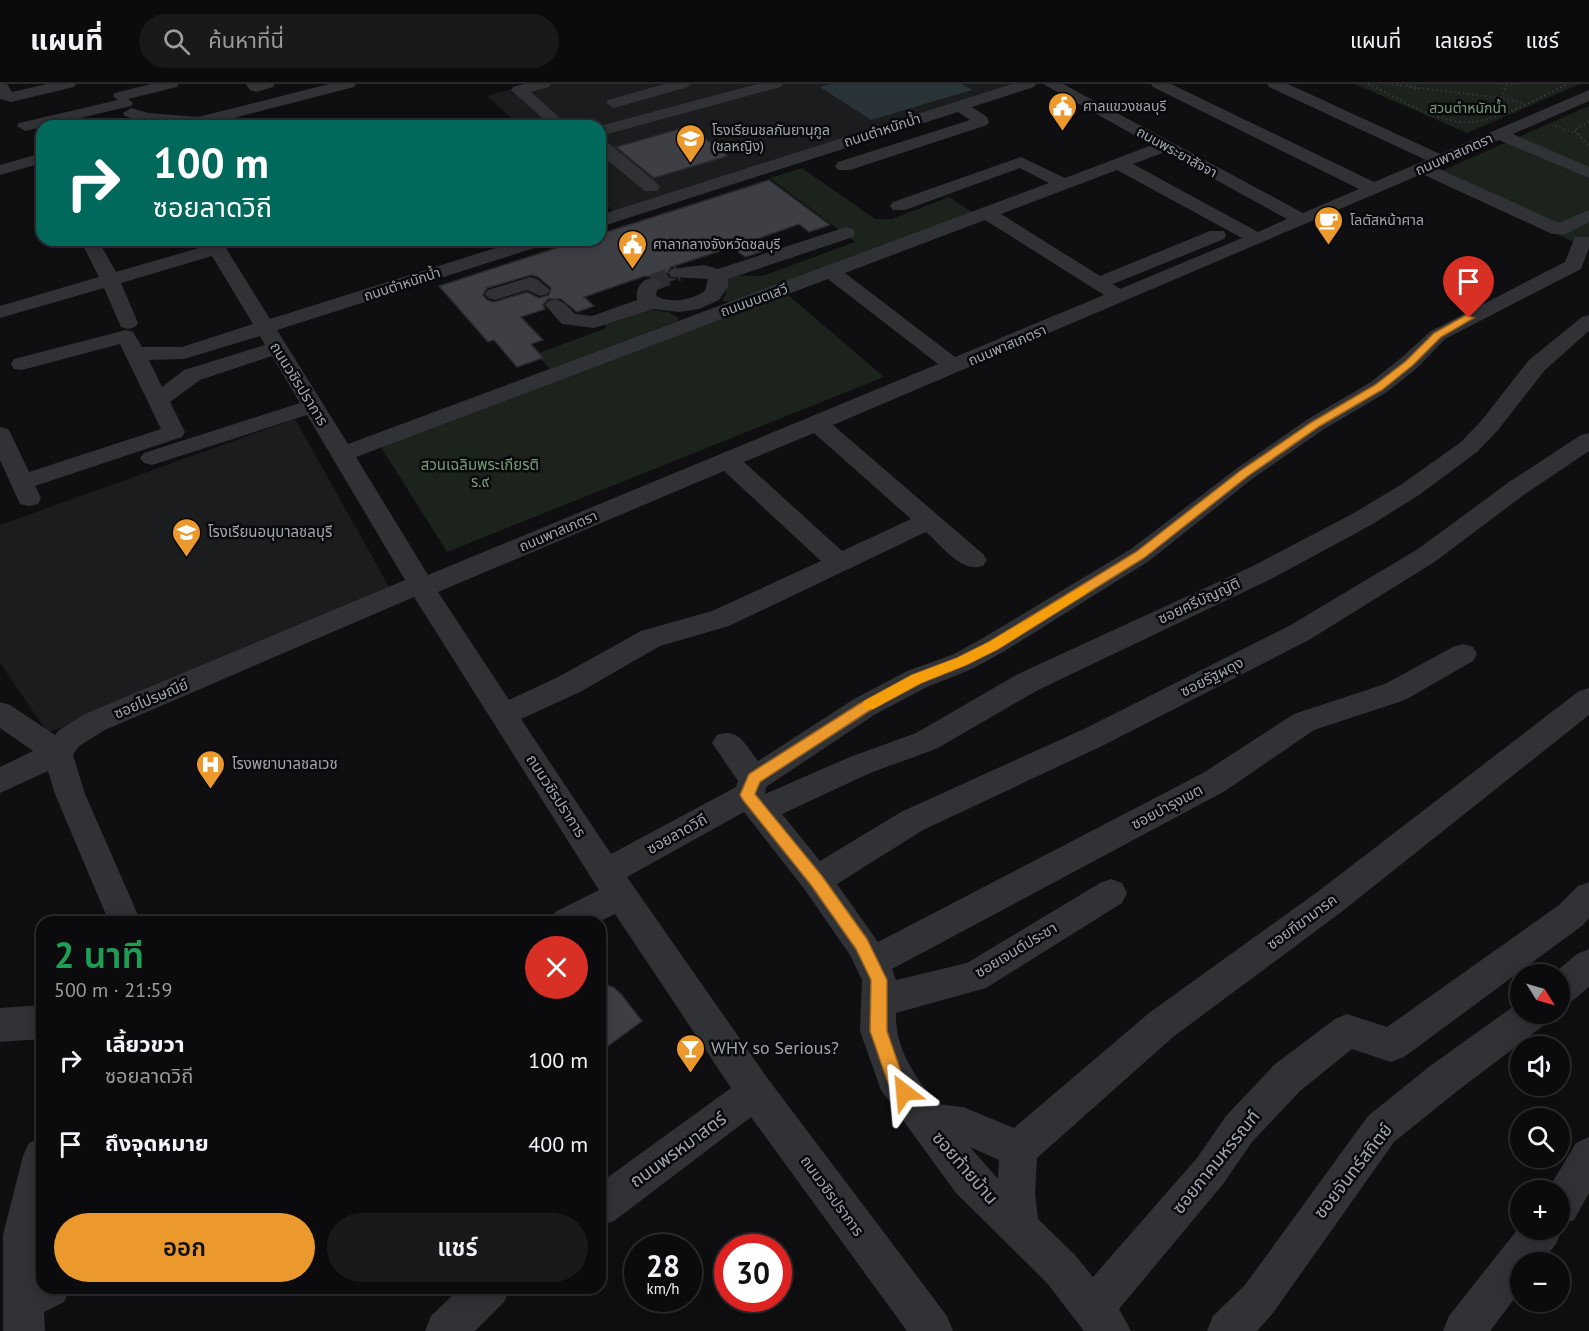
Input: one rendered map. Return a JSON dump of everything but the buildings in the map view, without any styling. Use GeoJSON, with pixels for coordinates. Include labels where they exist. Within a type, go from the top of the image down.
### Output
{"type":"FeatureCollection","features":[{"type":"Feature","properties":{"kind":"street"},"geometry":{"type":"LineString","coordinates":[[53,120],[126,104],[171,84]]}},
{"type":"Feature","properties":{"kind":"street"},"geometry":{"type":"LineString","coordinates":[[207,120],[348,84]]}},
{"type":"Feature","properties":{"kind":"street"},"geometry":{"type":"LineString","coordinates":[[543,84],[519,90],[554,120]]}},
{"type":"Feature","properties":{"kind":"street"},"geometry":{"type":"LineString","coordinates":[[638,121],[609,99],[682,84]]}},
{"type":"Feature","properties":{"kind":"street"},"geometry":{"type":"LineString","coordinates":[[711,84],[729,97]]}},
{"type":"Feature","properties":{"kind":"street"},"geometry":{"type":"LineString","coordinates":[[606,129],[775,84]]}},
{"type":"Feature","properties":{"kind":"street","name":"ถนนตำหนักน้ำ"},"geometry":{"type":"LineString","coordinates":[[606,219],[1028,84]]}},
{"type":"Feature","properties":{"kind":"street","name":"ถนนพระยาสัจจา"},"geometry":{"type":"LineString","coordinates":[[1051,84],[1302,220]]}},
{"type":"Feature","properties":{"kind":"street"},"geometry":{"type":"LineString","coordinates":[[1160,84],[1374,189]]}},
{"type":"Feature","properties":{"kind":"street"},"geometry":{"type":"LineString","coordinates":[[1275,84],[1440,160]]}},
{"type":"Feature","properties":{"kind":"street"},"geometry":{"type":"LineString","coordinates":[[0,85],[8,97],[61,85]]}},
{"type":"Feature","properties":{"kind":"street"},"geometry":{"type":"LineString","coordinates":[[259,85],[266,105]]}},
{"type":"Feature","properties":{"kind":"street","name":"ถนนพาสเภตรา"},"geometry":{"type":"LineString","coordinates":[[421,586],[955,367],[1258,239],[1589,95]]}},
{"type":"Feature","properties":{"kind":"street"},"geometry":{"type":"LineString","coordinates":[[126,104],[146,118],[172,120]]}},
{"type":"Feature","properties":{"kind":"street"},"geometry":{"type":"LineString","coordinates":[[844,166],[981,122],[960,105]]}},
{"type":"Feature","properties":{"kind":"street"},"geometry":{"type":"LineString","coordinates":[[25,126],[36,124]]}},
{"type":"Feature","properties":{"kind":"street"},"geometry":{"type":"LineString","coordinates":[[1499,134],[1589,173]]}},
{"type":"Feature","properties":{"kind":"street","name":"ถนนมนตเสวี"},"geometry":{"type":"LineString","coordinates":[[342,454],[696,322],[718,294],[830,272],[1166,146]]}},
{"type":"Feature","properties":{"kind":"street"},"geometry":{"type":"LineString","coordinates":[[606,150],[651,187]]}},
{"type":"Feature","properties":{"kind":"street"},"geometry":{"type":"LineString","coordinates":[[2,164],[36,159]]}},
{"type":"Feature","properties":{"kind":"street"},"geometry":{"type":"LineString","coordinates":[[899,206],[1021,162],[1064,184]]}},
{"type":"Feature","properties":{"kind":"street"},"geometry":{"type":"LineString","coordinates":[[1119,164],[1258,239]]}},
{"type":"Feature","properties":{"kind":"street"},"geometry":{"type":"LineString","coordinates":[[1423,168],[1585,243]]}},
{"type":"Feature","properties":{"kind":"street"},"geometry":{"type":"LineString","coordinates":[[987,213],[1120,297]]}},
{"type":"Feature","properties":{"kind":"street"},"geometry":{"type":"LineString","coordinates":[[1559,230],[1589,215]]}},
{"type":"Feature","properties":{"kind":"street"},"geometry":{"type":"LineString","coordinates":[[1099,283],[1236,227]]}},
{"type":"Feature","properties":{"kind":"street"},"geometry":{"type":"LineString","coordinates":[[555,305],[569,320],[594,322],[658,297],[691,306],[846,233]]}},
{"type":"Feature","properties":{"kind":"street","name":"ซอยลาดวิถี"},"geometry":{"type":"LineString","coordinates":[[574,916],[614,884],[754,795],[864,707],[916,679],[962,662],[993,645],[1140,555],[1244,474],[1316,424],[1378,387],[1409,363],[1438,335],[1574,265],[1585,243]]}},
{"type":"Feature","properties":{"kind":"street"},"geometry":{"type":"LineString","coordinates":[[92,246],[110,280],[128,323]]}},
{"type":"Feature","properties":{"kind":"street"},"geometry":{"type":"LineString","coordinates":[[0,312],[110,280],[211,246]]}},
{"type":"Feature","properties":{"kind":"street","name":"ถนนวชิรปราการ"},"geometry":{"type":"LineString","coordinates":[[215,246],[421,586],[614,884],[755,1092],[932,1331]]}},
{"type":"Feature","properties":{"kind":"street","name":"ถนนตำหนักน้ำ"},"geometry":{"type":"LineString","coordinates":[[135,354],[184,353],[521,246]]}},
{"type":"Feature","properties":{"kind":"street"},"geometry":{"type":"LineString","coordinates":[[678,273],[704,271],[718,294]]}},
{"type":"Feature","properties":{"kind":"street"},"geometry":{"type":"LineString","coordinates":[[830,272],[955,367]]}},
{"type":"Feature","properties":{"kind":"street"},"geometry":{"type":"LineString","coordinates":[[495,294],[530,284],[540,290]]}},
{"type":"Feature","properties":{"kind":"street"},"geometry":{"type":"LineString","coordinates":[[658,297],[685,312],[696,322]]}},
{"type":"Feature","properties":{"kind":"street","name":"ซอยศรีบัญญัติ"},"geometry":{"type":"LineString","coordinates":[[754,795],[860,765],[926,741],[1028,682],[1254,575],[1344,529],[1412,488],[1459,456],[1484,434],[1538,364],[1589,321]]}},
{"type":"Feature","properties":{"kind":"street"},"geometry":{"type":"LineString","coordinates":[[22,364],[126,336],[174,432],[22,482]]}},
{"type":"Feature","properties":{"kind":"street"},"geometry":{"type":"LineString","coordinates":[[158,401],[192,375],[276,348]]}},
{"type":"Feature","properties":{"kind":"street"},"geometry":{"type":"LineString","coordinates":[[0,434],[29,499],[312,406]]}},
{"type":"Feature","properties":{"kind":"street"},"geometry":{"type":"LineString","coordinates":[[818,424],[974,561]]}},
{"type":"Feature","properties":{"kind":"street","name":"ซอยรัฐผดุง"},"geometry":{"type":"LineString","coordinates":[[816,880],[912,821],[1094,737],[1299,633],[1427,555],[1589,440]]}},
{"type":"Feature","properties":{"kind":"street"},"geometry":{"type":"LineString","coordinates":[[727,460],[839,563]]}},
{"type":"Feature","properties":{"kind":"street"},"geometry":{"type":"LineString","coordinates":[[504,715],[570,684],[651,638],[720,619],[928,521]]}},
{"type":"Feature","properties":{"kind":"street","name":"ซอยไปรษณีย์"},"geometry":{"type":"LineString","coordinates":[[0,781],[58,753],[69,738],[94,722],[421,586]]}},
{"type":"Feature","properties":{"kind":"street","name":"ซอยบำรุงเขต"},"geometry":{"type":"LineString","coordinates":[[871,963],[1214,782],[1304,722],[1395,692],[1463,654]]}},
{"type":"Feature","properties":{"kind":"street","name":"ซอยฑีฆามารค"},"geometry":{"type":"LineString","coordinates":[[1019,1149],[1161,1025],[1328,903],[1589,699]]}},
{"type":"Feature","properties":{"kind":"street"},"geometry":{"type":"LineString","coordinates":[[0,713],[58,753],[70,794],[122,916]]}},
{"type":"Feature","properties":{"kind":"street","name":"ซอยท้ายบ้าน"},"geometry":{"type":"LineString","coordinates":[[727,743],[754,795],[862,944],[879,980],[878,1031],[894,1077],[970,1179],[1061,1269],[1101,1320]]}},
{"type":"Feature","properties":{"kind":"street","name":"ซอยเจนต์ประชา"},"geometry":{"type":"LineString","coordinates":[[879,1001],[974,976],[1111,892]]}},
{"type":"Feature","properties":{"kind":"street","name":"ซอยภาคมหรรณฑ์"},"geometry":{"type":"LineString","coordinates":[[1101,1320],[1239,1129],[1287,1078],[1347,1031],[1391,1045],[1572,915],[1589,896]]}},
{"type":"Feature","properties":{"kind":"street"},"geometry":{"type":"LineString","coordinates":[[1570,981],[1589,965]]}},
{"type":"Feature","properties":{"kind":"street"},"geometry":{"type":"LineString","coordinates":[[0,1025],[36,1022]]}},
{"type":"Feature","properties":{"kind":"street","name":"ซอยจันทร์สถิตย์"},"geometry":{"type":"LineString","coordinates":[[1228,1331],[1258,1299],[1382,1129],[1443,1079],[1517,1024]]}},
{"type":"Feature","properties":{"kind":"street","name":"ถนนพรหมาสตร์"},"geometry":{"type":"LineString","coordinates":[[606,1203],[755,1092]]}},
{"type":"Feature","properties":{"kind":"street"},"geometry":{"type":"LineString","coordinates":[[925,1121],[963,1126],[1019,1149],[1016,1193],[1020,1229]]}},
{"type":"Feature","properties":{"kind":"street"},"geometry":{"type":"LineString","coordinates":[[1570,1189],[1589,1156]]}},
{"type":"Feature","properties":{"kind":"street"},"geometry":{"type":"LineString","coordinates":[[32,1307],[23,1235],[36,1181]]}},
{"type":"Feature","properties":{"kind":"street"},"geometry":{"type":"LineString","coordinates":[[1464,1331],[1534,1240]]}},
{"type":"Feature","properties":{"kind":"street"},"geometry":{"type":"LineString","coordinates":[[447,1331],[482,1294]]}},
{"type":"Feature","properties":{"kind":"path"},"geometry":{"type":"LineString","coordinates":[[1368,84],[1442,116],[1465,122],[1476,122],[1568,84]]}},
{"type":"Feature","properties":{"kind":"path"},"geometry":{"type":"LineString","coordinates":[[1388,84],[1397,87]]}},
{"type":"Feature","properties":{"kind":"path"},"geometry":{"type":"LineString","coordinates":[[1407,84],[1420,90]]}},
{"type":"Feature","properties":{"kind":"path"},"geometry":{"type":"LineString","coordinates":[[1497,84],[1520,84]]}},
{"type":"Feature","properties":{"kind":"path"},"geometry":{"type":"LineString","coordinates":[[1502,98],[1507,85]]}},
{"type":"Feature","properties":{"kind":"path"},"geometry":{"type":"LineString","coordinates":[[1376,87],[1397,87],[1502,98],[1523,103]]}},
{"type":"Feature","properties":{"kind":"path"},"geometry":{"type":"LineString","coordinates":[[1589,122],[1574,130],[1589,146]]}},
{"type":"Feature","properties":{"kind":"shaded area","name":"โรงเรียนชลกันยานุกูล (ชลหญิง)"},"geometry":{"type":"Polygon","coordinates":[[[529,84],[1028,84],[618,215],[606,204],[606,120],[513,120],[487,96],[529,84]]]}},
{"type":"Feature","properties":{"kind":"shaded area"},"geometry":{"type":"Polygon","coordinates":[[[831,84],[962,84],[972,90],[871,120],[820,87],[831,84]]]}},
{"type":"Feature","properties":{"kind":"shaded area","name":"โรงเรียนอนุบาลชลบุรี"},"geometry":{"type":"Polygon","coordinates":[[[295,419],[392,592],[48,733],[0,663],[0,525],[295,419]]]}},
{"type":"Feature","properties":{"kind":"green space","name":"สวนตำหนักน้ำ"},"geometry":{"type":"Polygon","coordinates":[[[1355,84],[1580,84],[1467,133],[1355,84]]]}},
{"type":"Feature","properties":{"kind":"green space"},"geometry":{"type":"Polygon","coordinates":[[[1589,106],[1589,249],[1430,176],[1589,106]]]}},
{"type":"Feature","properties":{"kind":"green space"},"geometry":{"type":"Polygon","coordinates":[[[802,168],[875,219],[892,219],[949,197],[973,213],[733,302],[722,301],[726,294],[727,279],[737,276],[765,275],[855,242],[770,178],[802,168]]]}},
{"type":"Feature","properties":{"kind":"green space","name":"สวนเฉลิมพระเกียรติ ร.๙"},"geometry":{"type":"Polygon","coordinates":[[[787,294],[884,377],[447,552],[381,447],[787,294]]]}},
{"type":"Feature","properties":{"kind":"green space"},"geometry":{"type":"Polygon","coordinates":[[[635,311],[668,312],[679,318],[677,321],[550,369],[536,354],[607,328],[603,323],[635,311]]]}},
{"type":"Feature","properties":{"kind":"tunnel"},"geometry":{"type":"LineString","coordinates":[[652,283],[678,273]]}},
{"type":"Feature","properties":{"kind":"slow traffic"},"geometry":{"type":"LineString","coordinates":[[869,705],[916,679],[962,662],[1083,590]]}},
{"type":"Feature","properties":{"kind":"place","name":"ศาลแขวงชลบุรี"},"geometry":{"type":"Point","coordinates":[1062,132]}},
{"type":"Feature","properties":{"kind":"place","name":"โรงเรียนชลกันยานุกูล (ชลหญิง)"},"geometry":{"type":"Point","coordinates":[691,164]}},
{"type":"Feature","properties":{"kind":"place","name":"โลตัสหน้าศาล"},"geometry":{"type":"Point","coordinates":[1329,246]}},
{"type":"Feature","properties":{"kind":"place","name":"ศาลากลางจังหวัดชลบุรี"},"geometry":{"type":"Point","coordinates":[632,270]}},
{"type":"Feature","properties":{"kind":"place","name":"โรงเรียนอนุบาลชลบุรี"},"geometry":{"type":"Point","coordinates":[187,558]}},
{"type":"Feature","properties":{"kind":"place","name":"โรงพยาบาลชลเวช"},"geometry":{"type":"Point","coordinates":[211,790]}},
{"type":"Feature","properties":{"kind":"place","name":"WHY so Serious?"},"geometry":{"type":"Point","coordinates":[690,1074]}},
{"type":"Feature","properties":{"kind":"route"},"geometry":{"type":"LineString","coordinates":[[904,1092],[894,1077],[878,1031],[879,980],[862,944],[816,880],[748,795],[754,778],[864,707],[916,679],[962,662],[993,645],[1140,555],[1244,474],[1316,424],[1378,387],[1409,363],[1438,335],[1469,318]]}}]}
